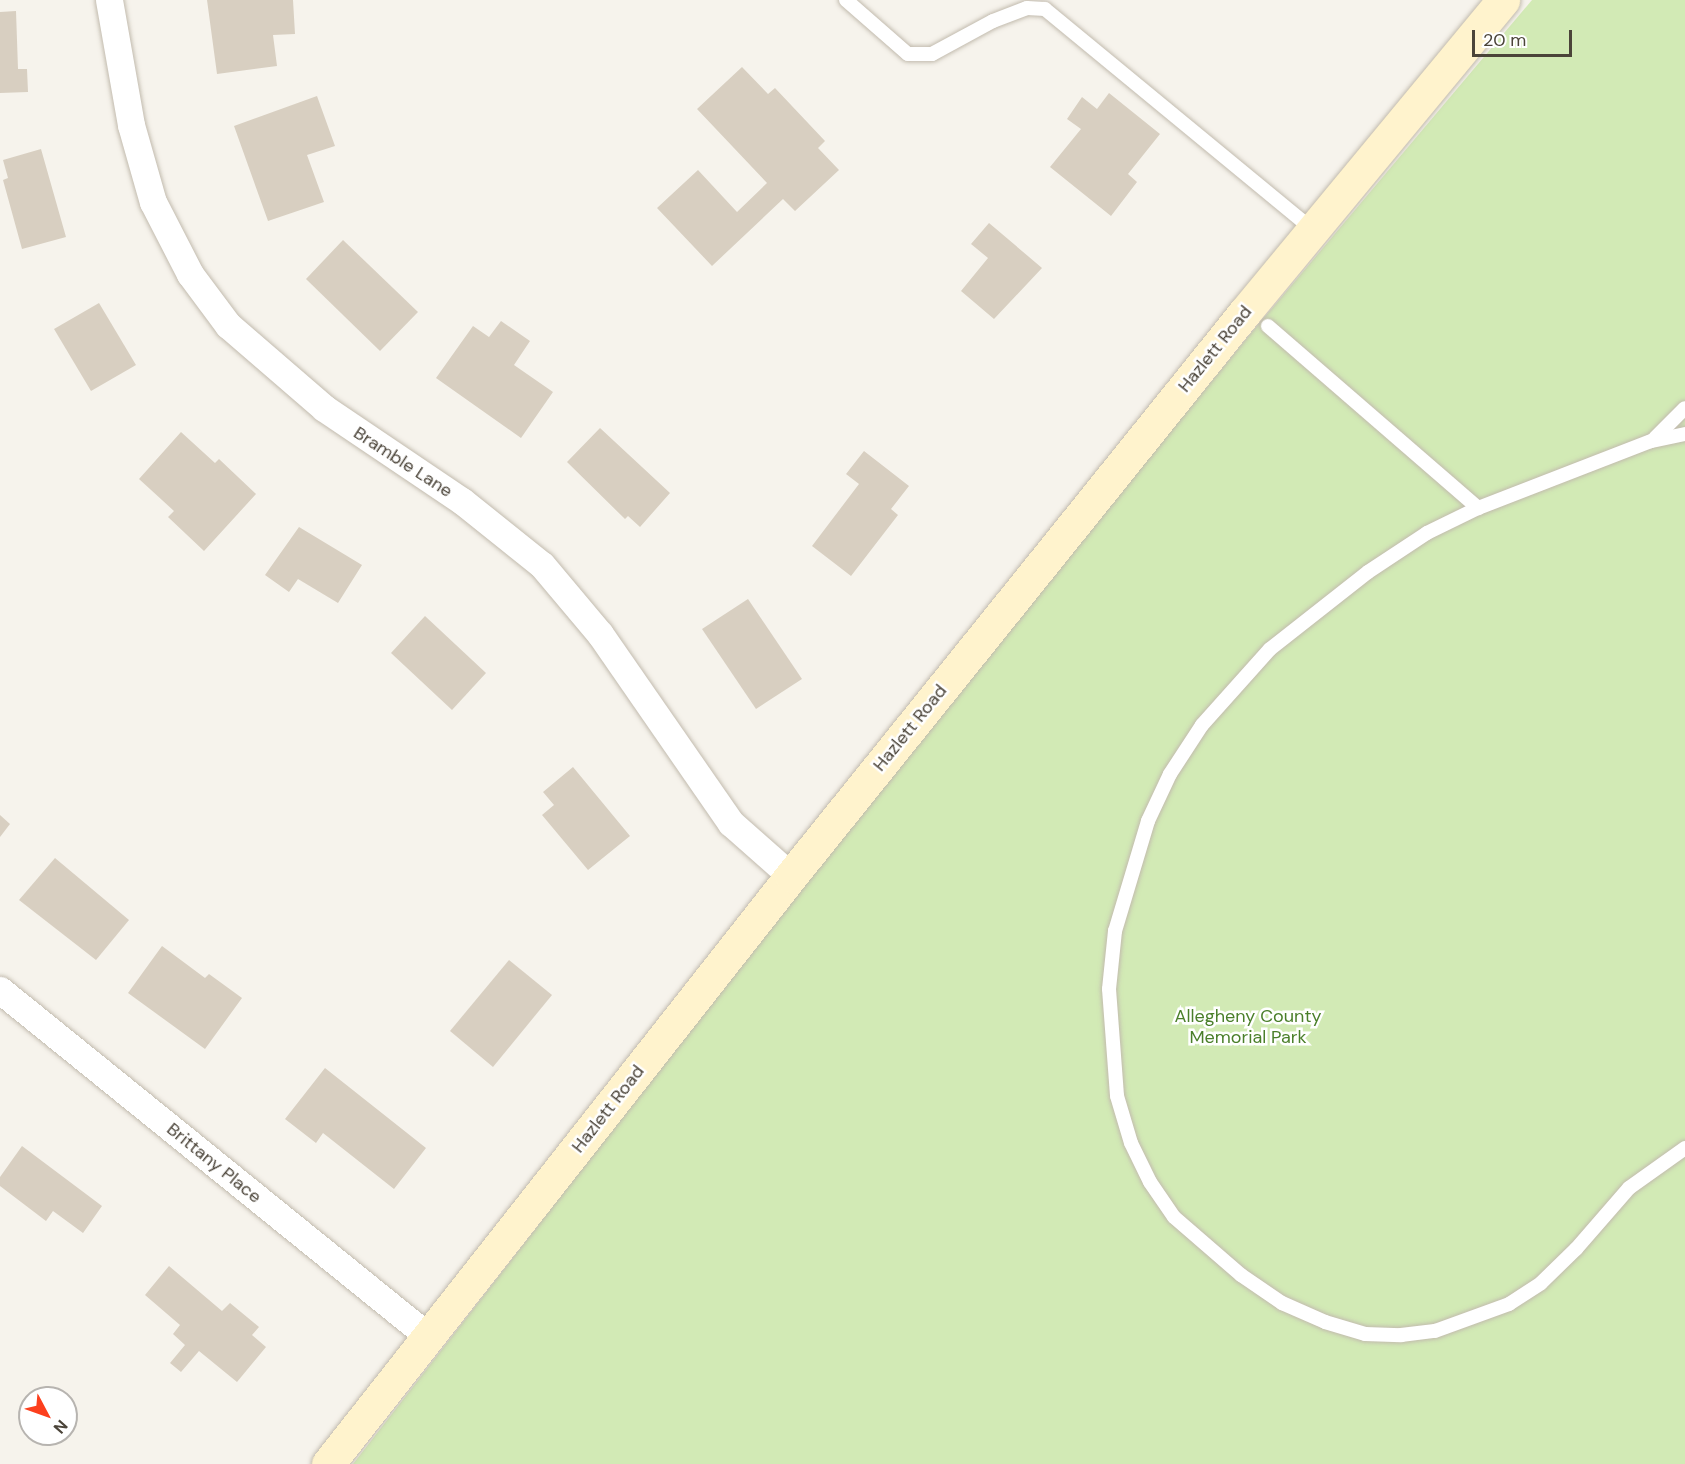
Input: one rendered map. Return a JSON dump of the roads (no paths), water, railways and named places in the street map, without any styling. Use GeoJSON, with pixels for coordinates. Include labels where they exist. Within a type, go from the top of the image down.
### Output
{"type":"FeatureCollection","features":[{"type":"Feature","properties":{"kind":"street","name":"Bramble Lane"},"geometry":{"type":"LineString","coordinates":[[109,0],[131,125],[153,202],[190,274],[228,325],[324,408],[462,501],[542,565],[600,634],[731,824],[791,876]]}},
{"type":"Feature","properties":{"kind":"street","name":"Hazlett Road"},"geometry":{"type":"LineString","coordinates":[[328,1464],[791,876],[1313,230],[1503,0]]}},
{"type":"Feature","properties":{"kind":"street","name":"Brittany Place"},"geometry":{"type":"LineString","coordinates":[[0,990],[429,1337]]}},
{"type":"Feature","properties":{"kind":"lane"},"geometry":{"type":"LineString","coordinates":[[846,0],[908,54],[932,54],[993,21],[1026,8],[1045,9],[1313,230]]}},
{"type":"Feature","properties":{"kind":"lane"},"geometry":{"type":"LineString","coordinates":[[1268,326],[1478,508]]}},
{"type":"Feature","properties":{"kind":"lane"},"geometry":{"type":"LineString","coordinates":[[1651,441],[1685,408]]}},
{"type":"Feature","properties":{"kind":"lane"},"geometry":{"type":"LineString","coordinates":[[1685,434],[1651,441],[1478,508],[1427,533],[1368,572],[1293,629],[1231,690],[1202,725],[1170,774],[1148,821],[1128,881],[1115,931],[1110,978],[1110,1045],[1118,1096],[1131,1143],[1149,1182],[1174,1216],[1241,1275],[1282,1302],[1325,1322],[1365,1334],[1401,1335],[1473,1321],[1509,1304],[1541,1283],[1576,1249],[1629,1188],[1685,1148]]}},
{"type":"Feature","properties":{"kind":"park label","name":"Allegheny County Memorial Park"},"geometry":{"type":"Point","coordinates":[1248,1027]}}]}
